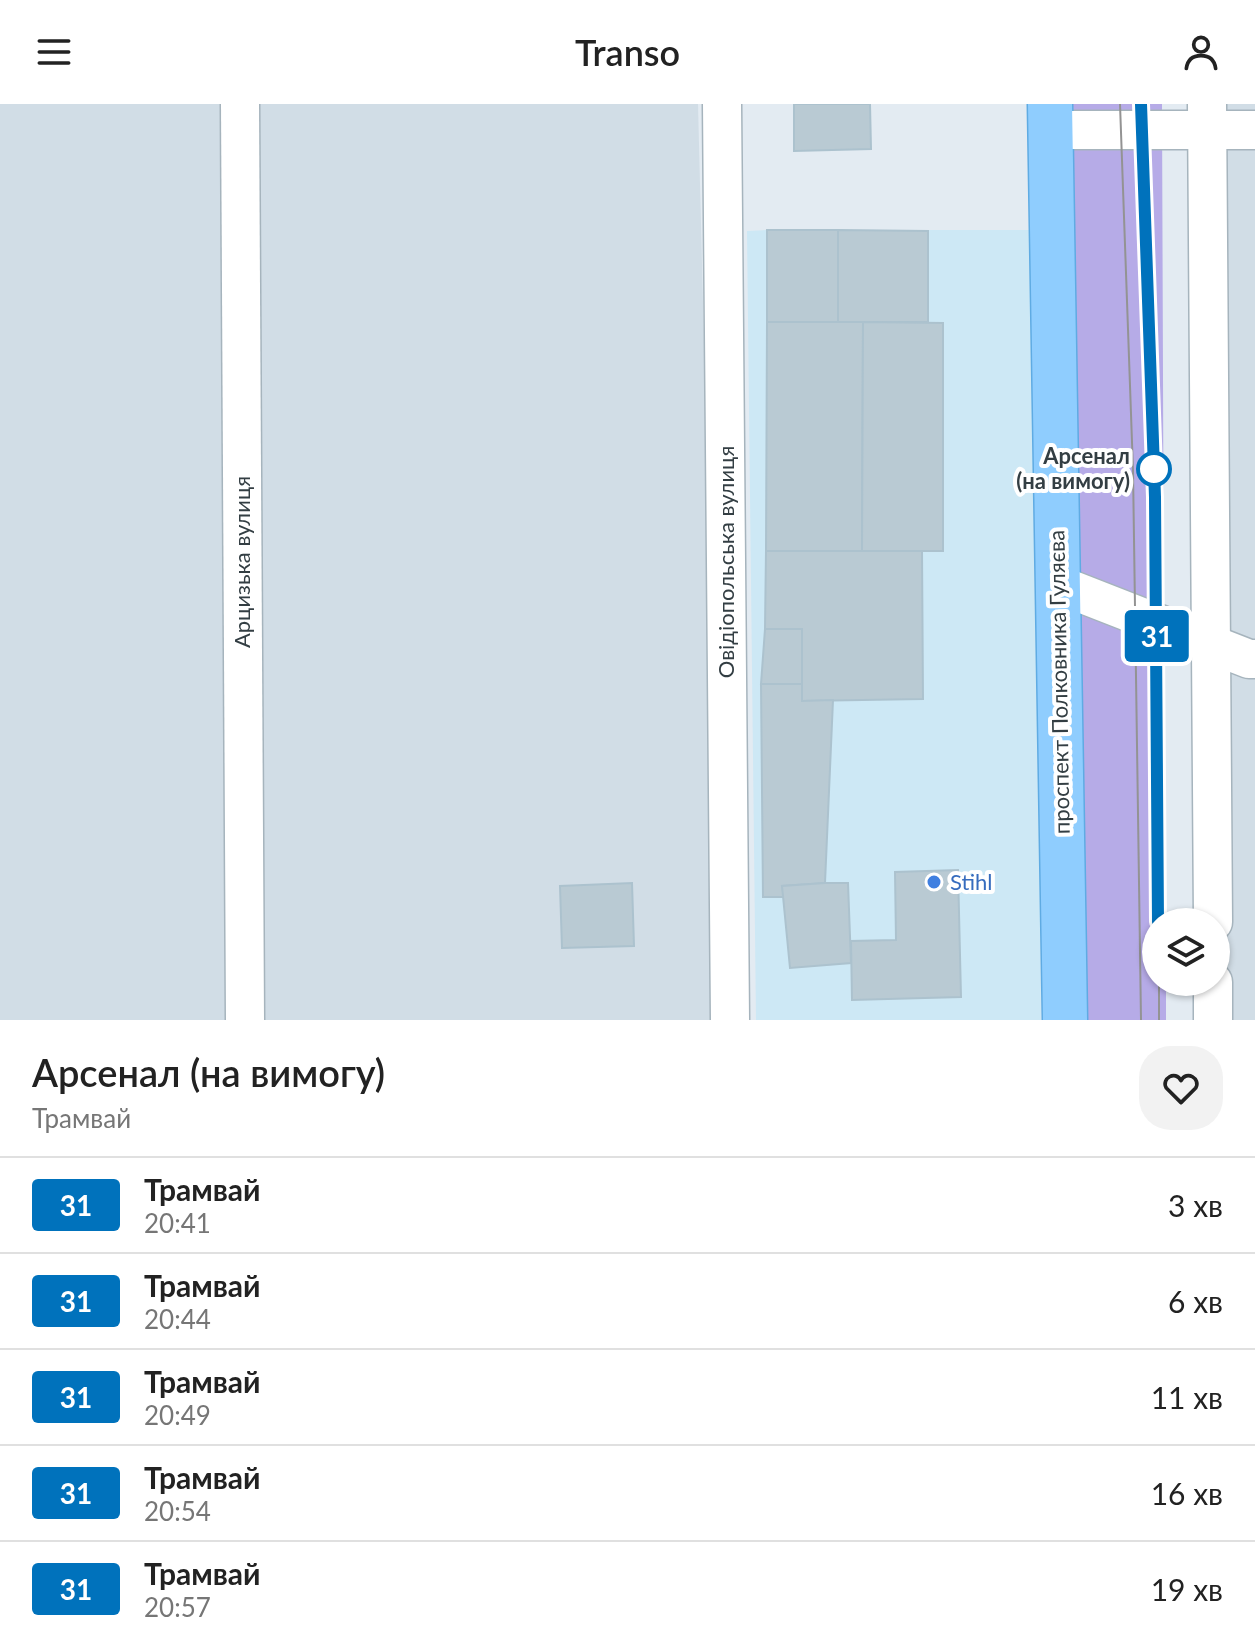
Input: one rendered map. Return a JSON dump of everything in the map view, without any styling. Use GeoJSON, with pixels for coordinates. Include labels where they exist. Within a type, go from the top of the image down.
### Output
{"type":"FeatureCollection","features":[{"type":"Feature","properties":{"kind":"main road","name":"проспект Полковника Гуляєва"},"geometry":{"type":"LineString","coordinates":[[1050,117],[1065,1020]]}},
{"type":"Feature","properties":{"kind":"street","name":"Арцизька вулиця"},"geometry":{"type":"LineString","coordinates":[[240,104],[245,1020]]}},
{"type":"Feature","properties":{"kind":"street","name":"Овідіопольська вулиця"},"geometry":{"type":"LineString","coordinates":[[722,104],[730,1020]]}},
{"type":"Feature","properties":{"kind":"street"},"geometry":{"type":"LineString","coordinates":[[1050,117],[1207,117],[1255,130]]}},
{"type":"Feature","properties":{"kind":"street"},"geometry":{"type":"LineString","coordinates":[[1207,117],[1213,908]]}},
{"type":"Feature","properties":{"kind":"street"},"geometry":{"type":"LineString","coordinates":[[1057,584],[1211,645],[1255,659]]}},
{"type":"Feature","properties":{"kind":"street"},"geometry":{"type":"LineString","coordinates":[[1213,996],[1213,1020]]}},
{"type":"Feature","properties":{"kind":"shaded area"},"geometry":{"type":"Polygon","coordinates":[[[0,104],[698,104],[721,1020],[0,1020],[0,104]]]}},
{"type":"Feature","properties":{"kind":"shaded area"},"geometry":{"type":"Polygon","coordinates":[[[1070,104],[1162,104],[1165,908],[1142,908],[1142,996],[1166,996],[1166,1020],[1079,1020],[1070,104]]]}},
{"type":"Feature","properties":{"kind":"shaded area"},"geometry":{"type":"Polygon","coordinates":[[[1226,104],[1255,104],[1255,1020],[1224,1020],[1224,996],[1230,996],[1230,908],[1224,908],[1226,104]]]}},
{"type":"Feature","properties":{"kind":"shaded area"},"geometry":{"type":"Polygon","coordinates":[[[1036,230],[1041,1020],[756,1020],[747,231],[1036,230]]]}},
{"type":"Feature","properties":{"kind":"building"},"geometry":{"type":"Polygon","coordinates":[[[794,104],[870,104],[871,149],[794,151],[794,104]]]}},
{"type":"Feature","properties":{"kind":"building"},"geometry":{"type":"Polygon","coordinates":[[[767,230],[838,230],[838,322],[767,322],[767,230]]]}},
{"type":"Feature","properties":{"kind":"building"},"geometry":{"type":"Polygon","coordinates":[[[838,230],[928,231],[928,322],[838,322],[838,230]]]}},
{"type":"Feature","properties":{"kind":"building"},"geometry":{"type":"Polygon","coordinates":[[[767,322],[863,322],[862,551],[766,551],[767,322]]]}},
{"type":"Feature","properties":{"kind":"building"},"geometry":{"type":"Polygon","coordinates":[[[863,322],[943,323],[943,551],[862,551],[863,322]]]}},
{"type":"Feature","properties":{"kind":"building"},"geometry":{"type":"Polygon","coordinates":[[[766,551],[922,551],[923,699],[802,701],[802,629],[765,629],[766,551]]]}},
{"type":"Feature","properties":{"kind":"building"},"geometry":{"type":"Polygon","coordinates":[[[765,629],[802,629],[802,684],[761,684],[765,629]]]}},
{"type":"Feature","properties":{"kind":"building"},"geometry":{"type":"Polygon","coordinates":[[[761,684],[802,684],[802,701],[833,700],[825,883],[782,886],[784,897],[763,897],[761,684]]]}},
{"type":"Feature","properties":{"kind":"building"},"geometry":{"type":"Polygon","coordinates":[[[958,870],[961,997],[852,1000],[851,941],[896,940],[895,872],[958,870]]]}},
{"type":"Feature","properties":{"kind":"building"},"geometry":{"type":"Polygon","coordinates":[[[632,883],[634,946],[562,948],[560,886],[632,883]]]}},
{"type":"Feature","properties":{"kind":"building"},"geometry":{"type":"Polygon","coordinates":[[[848,883],[851,963],[790,968],[782,886],[848,883]]]}},
{"type":"Feature","properties":{"kind":"tram line"},"geometry":{"type":"LineString","coordinates":[[1120,104],[1133,470],[1141,1020]]}},
{"type":"Feature","properties":{"kind":"tram line"},"geometry":{"type":"LineString","coordinates":[[1141,104],[1155,497],[1158,908]]}},
{"type":"Feature","properties":{"kind":"tram line","name":"31"},"geometry":{"type":"LineString","coordinates":[[1141,104],[1155,497],[1158,908]]}},
{"type":"Feature","properties":{"kind":"tram line"},"geometry":{"type":"LineString","coordinates":[[1159,996],[1159,1020]]}},
{"type":"Feature","properties":{"kind":"place","name":"Арсенал (на вимогу)"},"geometry":{"type":"Point","coordinates":[1154,469]}},
{"type":"Feature","properties":{"kind":"place","name":"Stihl"},"geometry":{"type":"Point","coordinates":[934,882]}}]}
